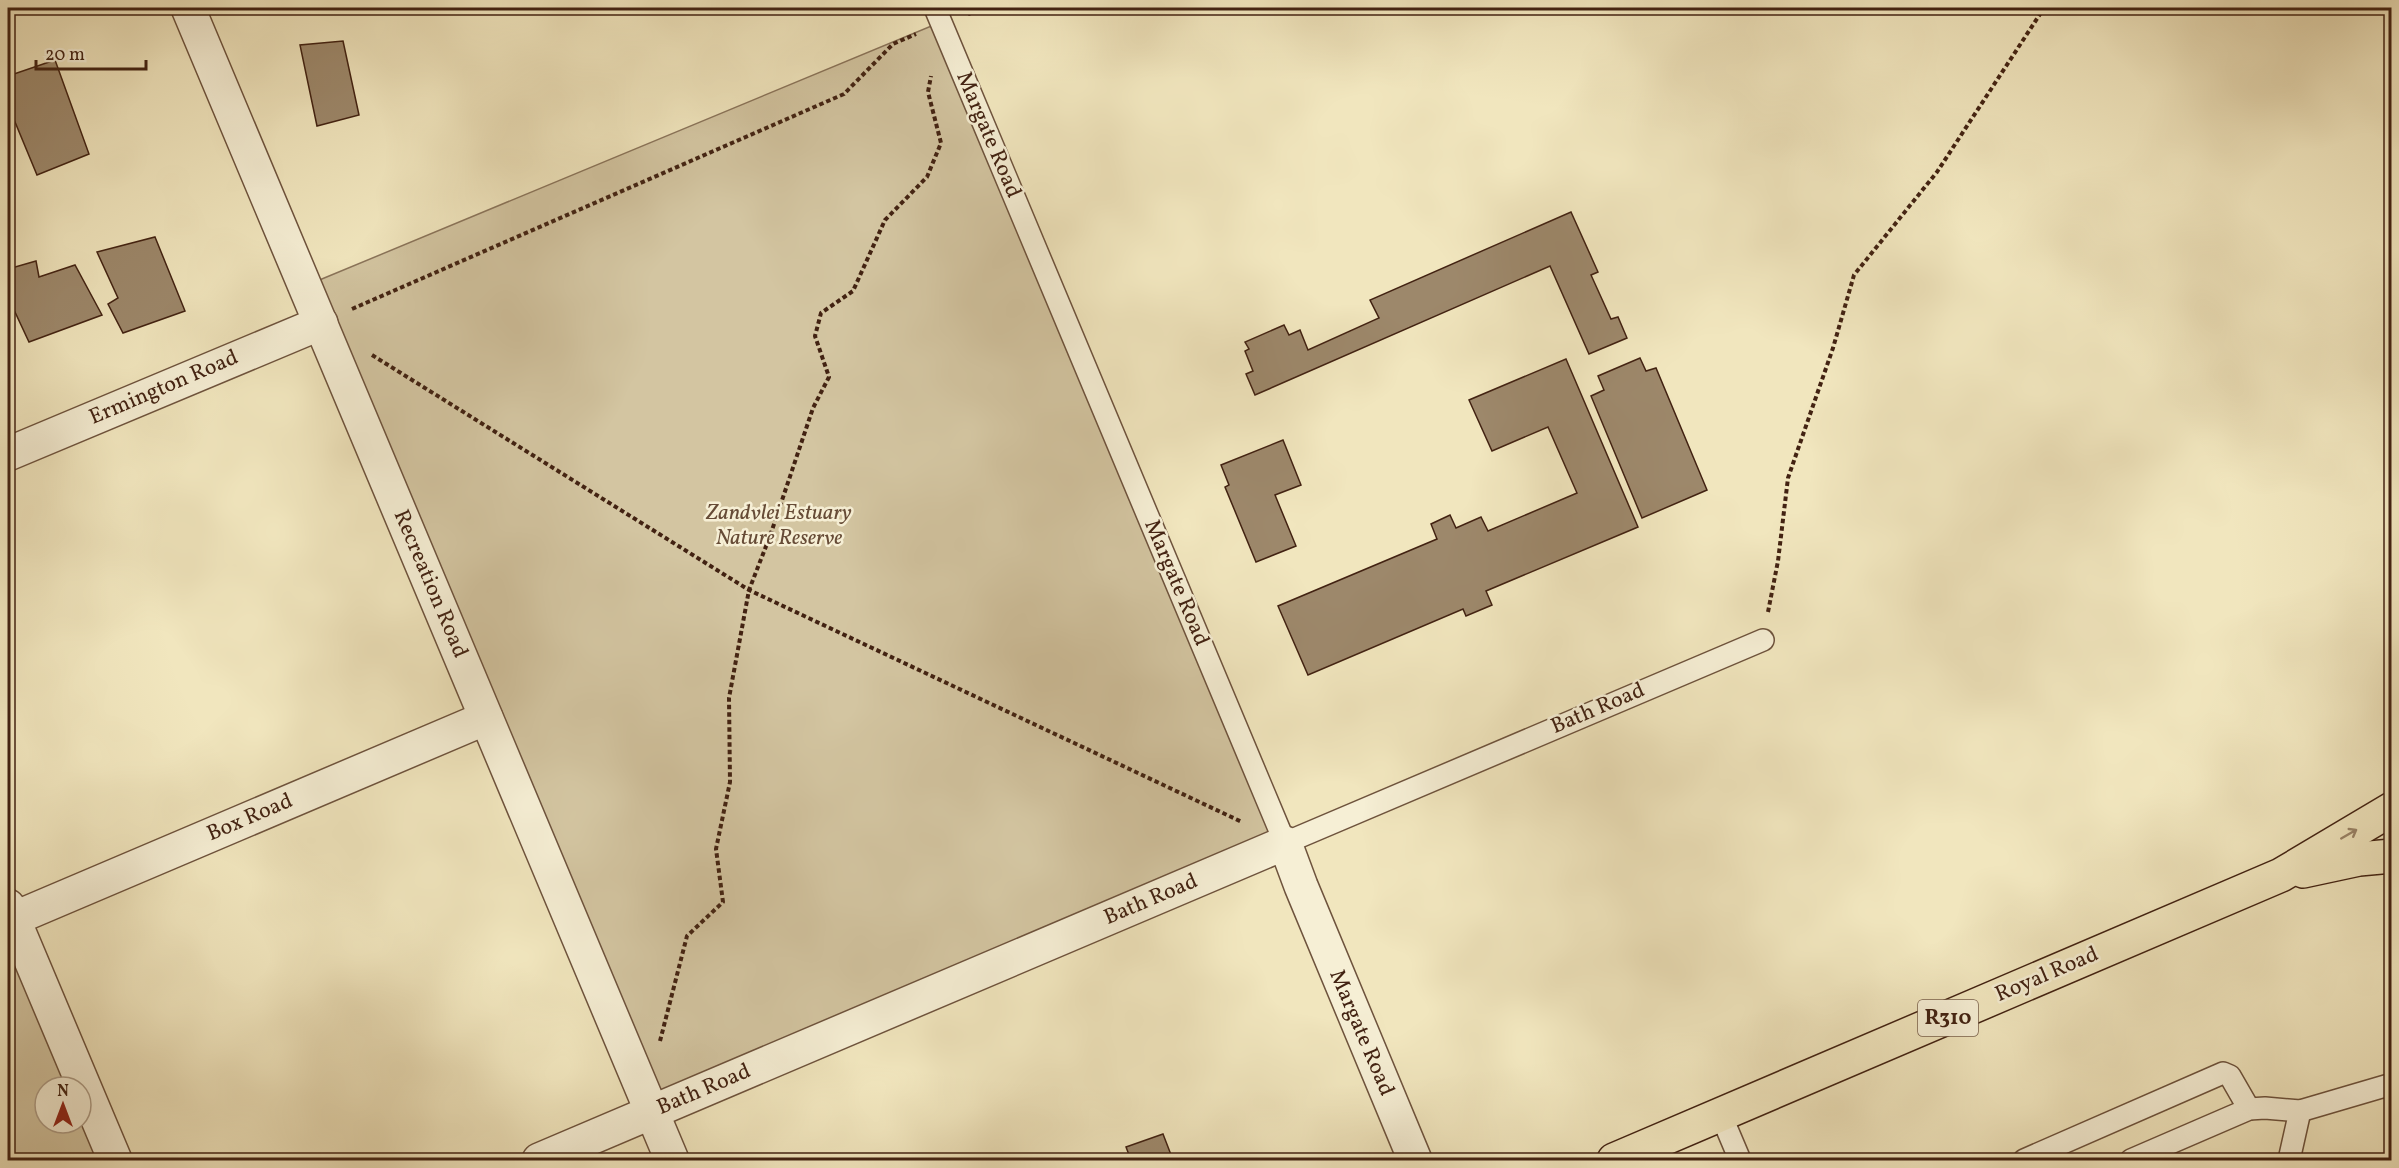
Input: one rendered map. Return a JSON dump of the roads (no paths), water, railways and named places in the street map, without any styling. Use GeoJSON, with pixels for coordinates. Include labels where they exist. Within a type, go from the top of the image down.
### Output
{"type":"FeatureCollection","features":[{"type":"Feature","properties":{"kind":"main road","name":"Royal Road"},"geometry":{"type":"LineString","coordinates":[[1614,1161],[2281,875],[2391,809]]}},
{"type":"Feature","properties":{"kind":"main road","name":"Royal Road"},"geometry":{"type":"LineString","coordinates":[[2281,875],[2391,856]]}},
{"type":"Feature","properties":{"kind":"street","name":"Recreation Road"},"geometry":{"type":"LineString","coordinates":[[188,8],[672,1161]]}},
{"type":"Feature","properties":{"kind":"street","name":"Ermington Road"},"geometry":{"type":"LineString","coordinates":[[8,454],[321,323]]}},
{"type":"Feature","properties":{"kind":"street","name":"Box Road"},"geometry":{"type":"LineString","coordinates":[[10,912],[486,717]]}},
{"type":"Feature","properties":{"kind":"street","name":"Bath Road"},"geometry":{"type":"LineString","coordinates":[[540,1161],[649,1105],[1285,843]]}},
{"type":"Feature","properties":{"kind":"street","name":"Margate Road"},"geometry":{"type":"LineString","coordinates":[[1285,843],[1414,1161]]}},
{"type":"Feature","properties":{"kind":"street"},"geometry":{"type":"LineString","coordinates":[[10,912],[115,1161]]}},
{"type":"Feature","properties":{"kind":"lane","name":"Margate Road"},"geometry":{"type":"LineString","coordinates":[[938,15],[1285,843]]}},
{"type":"Feature","properties":{"kind":"lane","name":"Bath Road"},"geometry":{"type":"LineString","coordinates":[[1285,843],[1763,640]]}},
{"type":"Feature","properties":{"kind":"lane"},"geometry":{"type":"LineString","coordinates":[[2024,1161],[2223,1073],[2230,1076],[2249,1109]]}},
{"type":"Feature","properties":{"kind":"lane"},"geometry":{"type":"LineString","coordinates":[[2131,1161],[2249,1109],[2300,1111],[2391,1084]]}},
{"type":"Feature","properties":{"kind":"lane"},"geometry":{"type":"LineString","coordinates":[[2284,1158],[2300,1111]]}},
{"type":"Feature","properties":{"kind":"lane"},"geometry":{"type":"LineString","coordinates":[[1721,1115],[1740,1161]]}},
{"type":"Feature","properties":{"kind":"park label","name":"Zandvlei Estuary Nature Reserve"},"geometry":{"type":"Point","coordinates":[779,526]}}]}
